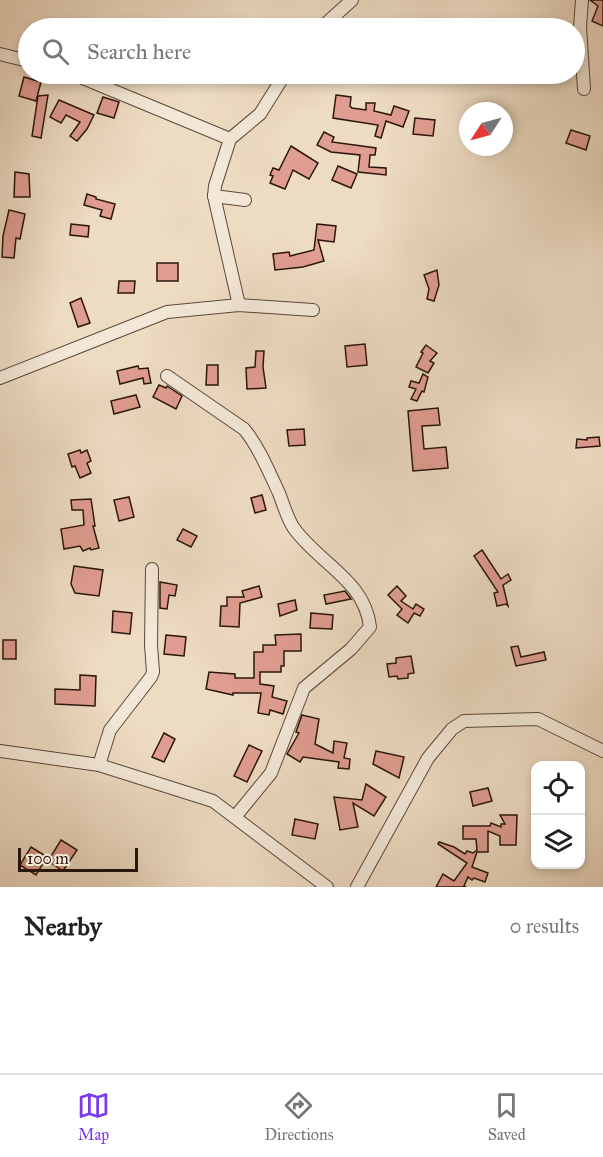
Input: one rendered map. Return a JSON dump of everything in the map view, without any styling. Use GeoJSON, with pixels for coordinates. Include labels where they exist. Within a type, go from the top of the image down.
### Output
{"type":"FeatureCollection","features":[{"type":"Feature","properties":{"kind":"street"},"geometry":{"type":"LineString","coordinates":[[332,18],[352,0]]}},
{"type":"Feature","properties":{"kind":"street"},"geometry":{"type":"LineString","coordinates":[[581,18],[582,0]]}},
{"type":"Feature","properties":{"kind":"street"},"geometry":{"type":"LineString","coordinates":[[0,54],[18,58]]}},
{"type":"Feature","properties":{"kind":"street"},"geometry":{"type":"LineString","coordinates":[[97,84],[231,139]]}},
{"type":"Feature","properties":{"kind":"street"},"geometry":{"type":"LineString","coordinates":[[239,306],[214,196],[214,186],[231,139],[260,114],[279,84]]}},
{"type":"Feature","properties":{"kind":"street"},"geometry":{"type":"LineString","coordinates":[[584,84],[584,89]]}},
{"type":"Feature","properties":{"kind":"street"},"geometry":{"type":"LineString","coordinates":[[214,196],[246,200]]}},
{"type":"Feature","properties":{"kind":"street"},"geometry":{"type":"LineString","coordinates":[[0,378],[167,312],[239,306],[313,310]]}},
{"type":"Feature","properties":{"kind":"street"},"geometry":{"type":"LineString","coordinates":[[167,376],[244,429],[251,438],[278,492],[291,525],[353,586],[368,616],[370,627],[351,649],[304,688],[271,773],[235,817]]}},
{"type":"Feature","properties":{"kind":"street"},"geometry":{"type":"LineString","coordinates":[[99,765],[110,730],[153,672],[152,569]]}},
{"type":"Feature","properties":{"kind":"street"},"geometry":{"type":"LineString","coordinates":[[357,887],[428,758],[452,729],[464,721],[538,719],[603,752]]}},
{"type":"Feature","properties":{"kind":"street"},"geometry":{"type":"LineString","coordinates":[[0,751],[99,765],[213,801],[327,887]]}},
{"type":"Feature","properties":{"kind":"building"},"geometry":{"type":"Polygon","coordinates":[[[590,0],[603,0],[603,26],[592,21],[598,6],[590,0]]]}},
{"type":"Feature","properties":{"kind":"building"},"geometry":{"type":"Polygon","coordinates":[[[22,84],[40,84],[36,101],[19,96],[22,84]]]}},
{"type":"Feature","properties":{"kind":"building"},"geometry":{"type":"Polygon","coordinates":[[[48,95],[41,138],[32,136],[38,96],[48,95]]]}},
{"type":"Feature","properties":{"kind":"building"},"geometry":{"type":"Polygon","coordinates":[[[336,95],[351,97],[350,106],[352,108],[366,110],[366,103],[375,103],[374,111],[391,115],[394,106],[409,111],[403,127],[386,121],[381,138],[375,136],[378,125],[333,118],[336,95]]]}},
{"type":"Feature","properties":{"kind":"building"},"geometry":{"type":"Polygon","coordinates":[[[103,97],[119,102],[114,118],[97,113],[103,97]]]}},
{"type":"Feature","properties":{"kind":"building"},"geometry":{"type":"Polygon","coordinates":[[[59,100],[94,115],[87,129],[77,141],[70,136],[80,122],[66,115],[61,123],[50,117],[59,100]]]}},
{"type":"Feature","properties":{"kind":"building"},"geometry":{"type":"Polygon","coordinates":[[[415,118],[435,120],[433,136],[413,134],[415,118]]]}},
{"type":"Feature","properties":{"kind":"building"},"geometry":{"type":"Polygon","coordinates":[[[571,130],[590,136],[586,150],[566,143],[571,130]]]}},
{"type":"Feature","properties":{"kind":"building"},"geometry":{"type":"Polygon","coordinates":[[[324,132],[334,137],[332,142],[376,148],[375,155],[370,155],[369,167],[386,168],[386,175],[358,172],[360,155],[331,152],[317,145],[324,132]]]}},
{"type":"Feature","properties":{"kind":"building"},"geometry":{"type":"Polygon","coordinates":[[[291,146],[318,163],[309,179],[293,170],[285,189],[270,183],[273,176],[270,175],[273,168],[279,170],[291,146]]]}},
{"type":"Feature","properties":{"kind":"building"},"geometry":{"type":"Polygon","coordinates":[[[338,166],[357,174],[351,188],[332,180],[338,166]]]}},
{"type":"Feature","properties":{"kind":"building"},"geometry":{"type":"Polygon","coordinates":[[[15,172],[29,174],[30,197],[14,197],[15,172]]]}},
{"type":"Feature","properties":{"kind":"building"},"geometry":{"type":"Polygon","coordinates":[[[87,194],[115,204],[111,219],[100,216],[102,210],[84,205],[87,194]]]}},
{"type":"Feature","properties":{"kind":"building"},"geometry":{"type":"Polygon","coordinates":[[[9,210],[25,214],[20,239],[16,238],[14,258],[2,257],[3,236],[9,210]]]}},
{"type":"Feature","properties":{"kind":"building"},"geometry":{"type":"Polygon","coordinates":[[[71,224],[89,226],[88,237],[70,235],[71,224]]]}},
{"type":"Feature","properties":{"kind":"building"},"geometry":{"type":"Polygon","coordinates":[[[317,224],[336,226],[334,242],[318,240],[324,261],[303,267],[275,270],[273,254],[289,252],[290,256],[314,250],[317,224]]]}},
{"type":"Feature","properties":{"kind":"building"},"geometry":{"type":"Polygon","coordinates":[[[157,263],[178,263],[178,281],[157,281],[157,263]]]}},
{"type":"Feature","properties":{"kind":"building"},"geometry":{"type":"Polygon","coordinates":[[[437,270],[439,285],[434,301],[427,299],[429,289],[424,275],[437,270]]]}},
{"type":"Feature","properties":{"kind":"building"},"geometry":{"type":"Polygon","coordinates":[[[119,281],[135,281],[134,293],[118,293],[119,281]]]}},
{"type":"Feature","properties":{"kind":"building"},"geometry":{"type":"Polygon","coordinates":[[[81,298],[90,323],[78,327],[70,303],[81,298]]]}},
{"type":"Feature","properties":{"kind":"building"},"geometry":{"type":"Polygon","coordinates":[[[365,344],[367,365],[347,367],[345,346],[365,344]]]}},
{"type":"Feature","properties":{"kind":"building"},"geometry":{"type":"Polygon","coordinates":[[[426,345],[437,353],[430,361],[434,363],[428,373],[416,367],[426,345]]]}},
{"type":"Feature","properties":{"kind":"building"},"geometry":{"type":"Polygon","coordinates":[[[256,351],[264,351],[263,367],[266,388],[247,389],[246,368],[255,367],[256,351]]]}},
{"type":"Feature","properties":{"kind":"building"},"geometry":{"type":"Polygon","coordinates":[[[207,365],[218,365],[218,385],[206,385],[207,365]]]}},
{"type":"Feature","properties":{"kind":"building"},"geometry":{"type":"Polygon","coordinates":[[[138,366],[139,369],[148,368],[151,383],[144,384],[143,378],[120,384],[117,371],[138,366]]]}},
{"type":"Feature","properties":{"kind":"building"},"geometry":{"type":"Polygon","coordinates":[[[423,374],[428,377],[424,392],[422,391],[417,401],[411,399],[416,389],[409,387],[411,381],[419,383],[423,374]]]}},
{"type":"Feature","properties":{"kind":"building"},"geometry":{"type":"Polygon","coordinates":[[[159,385],[166,388],[167,386],[182,396],[176,409],[153,397],[159,385]]]}},
{"type":"Feature","properties":{"kind":"building"},"geometry":{"type":"Polygon","coordinates":[[[136,395],[140,407],[114,414],[111,401],[136,395]]]}},
{"type":"Feature","properties":{"kind":"building"},"geometry":{"type":"Polygon","coordinates":[[[438,408],[440,425],[422,426],[424,449],[446,447],[448,468],[413,471],[408,411],[438,408]]]}},
{"type":"Feature","properties":{"kind":"building"},"geometry":{"type":"Polygon","coordinates":[[[304,429],[305,445],[289,446],[287,430],[304,429]]]}},
{"type":"Feature","properties":{"kind":"building"},"geometry":{"type":"Polygon","coordinates":[[[599,437],[600,446],[576,448],[577,439],[587,440],[587,438],[599,437]]]}},
{"type":"Feature","properties":{"kind":"building"},"geometry":{"type":"Polygon","coordinates":[[[80,450],[81,453],[87,450],[91,461],[87,463],[91,473],[80,478],[75,466],[72,467],[68,454],[80,450]]]}},
{"type":"Feature","properties":{"kind":"building"},"geometry":{"type":"Polygon","coordinates":[[[262,495],[266,510],[255,513],[251,498],[262,495]]]}},
{"type":"Feature","properties":{"kind":"building"},"geometry":{"type":"Polygon","coordinates":[[[129,497],[134,517],[119,521],[114,500],[129,497]]]}},
{"type":"Feature","properties":{"kind":"building"},"geometry":{"type":"Polygon","coordinates":[[[91,499],[95,526],[93,526],[99,548],[83,551],[80,546],[64,549],[61,529],[84,525],[83,510],[72,510],[71,500],[91,499]]]}},
{"type":"Feature","properties":{"kind":"building"},"geometry":{"type":"Polygon","coordinates":[[[183,529],[197,536],[191,547],[177,540],[183,529]]]}},
{"type":"Feature","properties":{"kind":"building"},"geometry":{"type":"Polygon","coordinates":[[[482,550],[501,579],[508,574],[511,580],[503,585],[508,606],[506,604],[497,606],[494,593],[498,592],[474,556],[482,550]]]}},
{"type":"Feature","properties":{"kind":"building"},"geometry":{"type":"Polygon","coordinates":[[[74,566],[103,570],[99,596],[75,593],[71,584],[74,566]]]}},
{"type":"Feature","properties":{"kind":"building"},"geometry":{"type":"Polygon","coordinates":[[[160,582],[177,585],[175,596],[169,595],[167,609],[160,608],[160,582]]]}},
{"type":"Feature","properties":{"kind":"building"},"geometry":{"type":"Polygon","coordinates":[[[259,586],[262,597],[240,603],[239,627],[220,626],[221,606],[227,606],[227,597],[244,597],[242,591],[259,586]]]}},
{"type":"Feature","properties":{"kind":"building"},"geometry":{"type":"Polygon","coordinates":[[[397,586],[406,596],[401,601],[413,609],[416,604],[424,609],[420,616],[414,613],[408,623],[397,615],[402,609],[388,595],[397,586]]]}},
{"type":"Feature","properties":{"kind":"building"},"geometry":{"type":"Polygon","coordinates":[[[345,591],[351,599],[326,604],[324,595],[345,591]]]}},
{"type":"Feature","properties":{"kind":"building"},"geometry":{"type":"Polygon","coordinates":[[[295,600],[297,610],[280,616],[278,604],[295,600]]]}},
{"type":"Feature","properties":{"kind":"building"},"geometry":{"type":"Polygon","coordinates":[[[113,611],[132,613],[130,634],[112,632],[113,611]]]}},
{"type":"Feature","properties":{"kind":"building"},"geometry":{"type":"Polygon","coordinates":[[[311,613],[333,615],[332,629],[310,628],[311,613]]]}},
{"type":"Feature","properties":{"kind":"building"},"geometry":{"type":"Polygon","coordinates":[[[301,634],[301,651],[284,651],[284,666],[281,666],[281,672],[260,672],[260,684],[274,686],[272,697],[287,701],[283,714],[270,710],[269,715],[258,713],[261,693],[233,693],[233,695],[206,689],[209,672],[235,674],[235,678],[254,678],[254,652],[263,652],[263,645],[276,645],[275,635],[301,634]]]}},
{"type":"Feature","properties":{"kind":"building"},"geometry":{"type":"Polygon","coordinates":[[[166,635],[186,637],[184,656],[164,654],[166,635]]]}},
{"type":"Feature","properties":{"kind":"building"},"geometry":{"type":"Polygon","coordinates":[[[3,640],[16,640],[16,659],[3,659],[3,640]]]}},
{"type":"Feature","properties":{"kind":"building"},"geometry":{"type":"Polygon","coordinates":[[[518,646],[521,657],[544,652],[546,660],[516,666],[511,647],[518,646]]]}},
{"type":"Feature","properties":{"kind":"building"},"geometry":{"type":"Polygon","coordinates":[[[411,656],[414,673],[408,674],[408,678],[389,677],[387,664],[396,663],[396,658],[411,656]]]}},
{"type":"Feature","properties":{"kind":"building"},"geometry":{"type":"Polygon","coordinates":[[[80,675],[96,676],[95,706],[55,704],[55,689],[80,690],[80,675]]]}},
{"type":"Feature","properties":{"kind":"building"},"geometry":{"type":"Polygon","coordinates":[[[302,715],[319,719],[315,744],[333,753],[334,741],[347,743],[344,758],[350,759],[349,769],[338,768],[339,762],[303,757],[300,762],[287,754],[299,733],[296,732],[302,715]]]}},
{"type":"Feature","properties":{"kind":"building"},"geometry":{"type":"Polygon","coordinates":[[[164,733],[175,739],[164,762],[152,757],[164,733]]]}},
{"type":"Feature","properties":{"kind":"building"},"geometry":{"type":"Polygon","coordinates":[[[249,745],[262,751],[247,782],[234,776],[249,745]]]}},
{"type":"Feature","properties":{"kind":"building"},"geometry":{"type":"Polygon","coordinates":[[[376,751],[404,757],[399,778],[373,764],[376,751]]]}},
{"type":"Feature","properties":{"kind":"building"},"geometry":{"type":"Polygon","coordinates":[[[366,784],[386,797],[374,816],[353,803],[358,827],[340,830],[334,797],[362,800],[366,784]]]}},
{"type":"Feature","properties":{"kind":"building"},"geometry":{"type":"Polygon","coordinates":[[[488,788],[492,801],[473,806],[470,792],[488,788]]]}},
{"type":"Feature","properties":{"kind":"building"},"geometry":{"type":"Polygon","coordinates":[[[500,815],[517,815],[516,845],[500,845],[500,836],[488,831],[488,852],[477,852],[472,867],[488,873],[485,882],[468,877],[464,886],[466,887],[436,887],[443,874],[454,881],[467,863],[438,844],[439,842],[465,854],[467,851],[473,853],[477,850],[476,839],[463,839],[463,826],[490,826],[491,823],[501,827],[501,824],[505,824],[500,815]]]}},
{"type":"Feature","properties":{"kind":"building"},"geometry":{"type":"Polygon","coordinates":[[[295,819],[318,824],[315,839],[292,835],[295,819]]]}},
{"type":"Feature","properties":{"kind":"building"},"geometry":{"type":"Polygon","coordinates":[[[61,840],[77,850],[63,871],[48,861],[61,840]]]}},
{"type":"Feature","properties":{"kind":"building"},"geometry":{"type":"Polygon","coordinates":[[[31,847],[47,857],[36,875],[20,865],[31,847]]]}}]}
